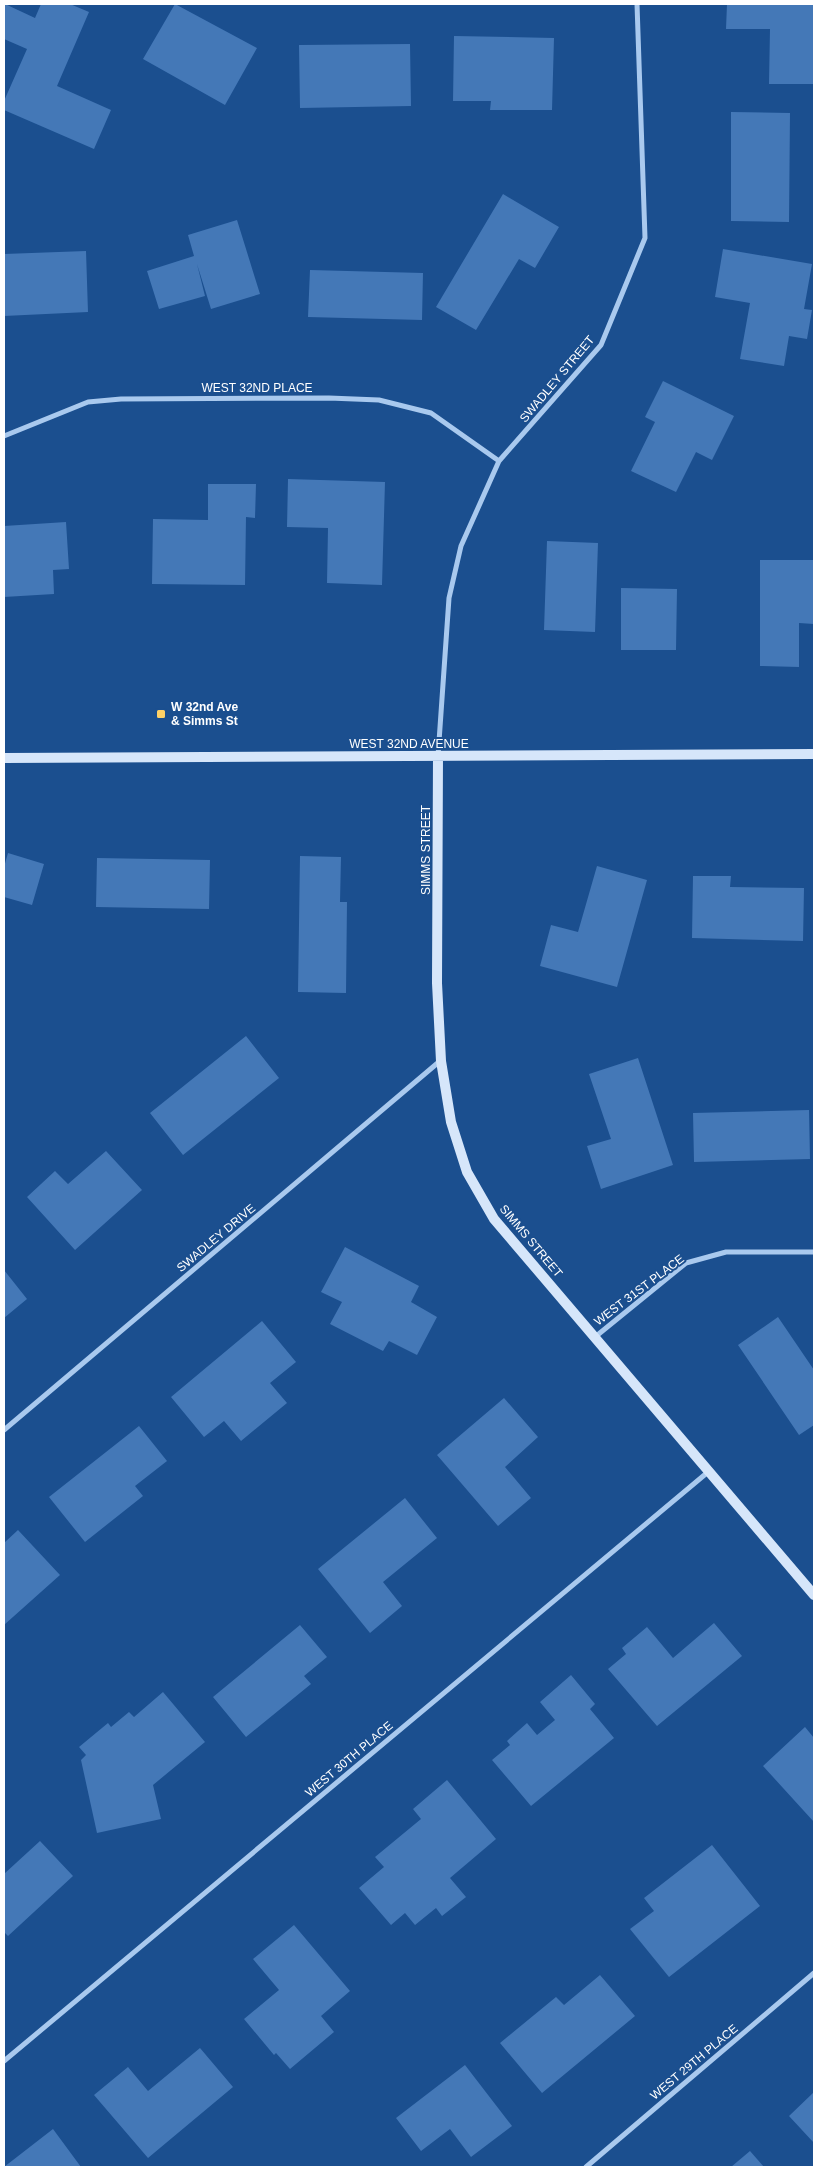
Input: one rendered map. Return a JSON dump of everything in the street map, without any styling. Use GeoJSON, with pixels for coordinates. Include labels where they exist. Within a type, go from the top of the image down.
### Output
{"type":"FeatureCollection","features":[{"type":"Feature","properties":{"kind":"street","name":"SWADLEY STREET"},"geometry":{"type":"LineString","coordinates":[[438,756],[449,598],[461,546],[499,461],[601,346],[645,238],[637,4]]}},
{"type":"Feature","properties":{"kind":"street","name":"WEST 32ND PLACE"},"geometry":{"type":"LineString","coordinates":[[4,436],[88,402],[131,399],[371,400],[431,413],[499,461]]}},
{"type":"Feature","properties":{"kind":"street","name":"WEST 32ND AVENUE"},"geometry":{"type":"LineString","coordinates":[[4,758],[814,754]]}},
{"type":"Feature","properties":{"kind":"street","name":"SIMMS STREET"},"geometry":{"type":"LineString","coordinates":[[438,756],[438,983],[441,1061],[451,1122],[467,1172],[494,1219],[814,1595]]}},
{"type":"Feature","properties":{"kind":"street","name":"SWADLEY DRIVE"},"geometry":{"type":"LineString","coordinates":[[4,1430],[441,1061]]}},
{"type":"Feature","properties":{"kind":"street","name":"WEST 31ST PLACE"},"geometry":{"type":"LineString","coordinates":[[595,1337],[686,1264],[726,1252],[814,1252]]}},
{"type":"Feature","properties":{"kind":"street","name":"WEST 30TH PLACE"},"geometry":{"type":"LineString","coordinates":[[4,2061],[708,1472]]}},
{"type":"Feature","properties":{"kind":"street","name":"WEST 29TH PLACE"},"geometry":{"type":"LineString","coordinates":[[586,2167],[814,1973]]}},
{"type":"Feature","properties":{"kind":"building"},"geometry":{"type":"Polygon","coordinates":[[[5,4],[35,18],[41,4],[70,4],[89,12],[57,86],[111,110],[94,149],[4,110],[4,101],[27,49],[4,39],[5,4]]]}},
{"type":"Feature","properties":{"kind":"building"},"geometry":{"type":"Polygon","coordinates":[[[175,4],[257,48],[225,105],[143,59],[175,4]]]}},
{"type":"Feature","properties":{"kind":"building"},"geometry":{"type":"Polygon","coordinates":[[[727,4],[814,4],[814,84],[769,84],[770,29],[726,29],[727,4]]]}},
{"type":"Feature","properties":{"kind":"building"},"geometry":{"type":"Polygon","coordinates":[[[454,36],[554,38],[552,110],[490,110],[491,101],[453,101],[454,36]]]}},
{"type":"Feature","properties":{"kind":"building"},"geometry":{"type":"Polygon","coordinates":[[[410,44],[411,106],[300,108],[299,45],[410,44]]]}},
{"type":"Feature","properties":{"kind":"building"},"geometry":{"type":"Polygon","coordinates":[[[731,112],[790,113],[789,222],[731,221],[731,112]]]}},
{"type":"Feature","properties":{"kind":"building"},"geometry":{"type":"Polygon","coordinates":[[[503,194],[559,227],[535,268],[519,259],[476,330],[436,307],[503,194]]]}},
{"type":"Feature","properties":{"kind":"building"},"geometry":{"type":"Polygon","coordinates":[[[237,220],[260,294],[211,309],[197,264],[205,296],[159,309],[147,271],[194,256],[188,235],[237,220]]]}},
{"type":"Feature","properties":{"kind":"building"},"geometry":{"type":"Polygon","coordinates":[[[723,249],[812,264],[804,309],[812,310],[807,339],[789,336],[784,366],[740,359],[750,303],[715,297],[723,249]]]}},
{"type":"Feature","properties":{"kind":"building"},"geometry":{"type":"Polygon","coordinates":[[[86,251],[88,312],[4,316],[4,254],[86,251]]]}},
{"type":"Feature","properties":{"kind":"building"},"geometry":{"type":"Polygon","coordinates":[[[310,270],[423,273],[422,320],[308,317],[310,270]]]}},
{"type":"Feature","properties":{"kind":"building"},"geometry":{"type":"Polygon","coordinates":[[[663,381],[734,416],[712,460],[696,452],[676,492],[631,471],[655,422],[645,417],[663,381]]]}},
{"type":"Feature","properties":{"kind":"building"},"geometry":{"type":"Polygon","coordinates":[[[288,479],[385,482],[382,585],[327,583],[328,528],[287,527],[288,479]]]}},
{"type":"Feature","properties":{"kind":"building"},"geometry":{"type":"Polygon","coordinates":[[[208,484],[256,484],[255,518],[246,517],[245,585],[152,584],[153,519],[208,520],[208,484]]]}},
{"type":"Feature","properties":{"kind":"building"},"geometry":{"type":"Polygon","coordinates":[[[66,522],[69,569],[53,570],[54,594],[4,597],[4,526],[66,522]]]}},
{"type":"Feature","properties":{"kind":"building"},"geometry":{"type":"Polygon","coordinates":[[[547,541],[598,543],[595,632],[544,630],[547,541]]]}},
{"type":"Feature","properties":{"kind":"building"},"geometry":{"type":"Polygon","coordinates":[[[760,560],[814,560],[814,624],[799,623],[799,667],[760,666],[760,560]]]}},
{"type":"Feature","properties":{"kind":"building"},"geometry":{"type":"Polygon","coordinates":[[[621,588],[677,589],[676,650],[621,650],[621,588]]]}},
{"type":"Feature","properties":{"kind":"building"},"geometry":{"type":"Polygon","coordinates":[[[8,853],[44,864],[32,905],[4,897],[4,867],[8,853]]]}},
{"type":"Feature","properties":{"kind":"building"},"geometry":{"type":"Polygon","coordinates":[[[300,856],[341,857],[340,902],[347,902],[346,993],[298,992],[300,856]]]}},
{"type":"Feature","properties":{"kind":"building"},"geometry":{"type":"Polygon","coordinates":[[[97,858],[210,860],[209,909],[96,907],[97,858]]]}},
{"type":"Feature","properties":{"kind":"building"},"geometry":{"type":"Polygon","coordinates":[[[597,866],[647,880],[617,987],[540,966],[551,925],[578,932],[597,866]]]}},
{"type":"Feature","properties":{"kind":"building"},"geometry":{"type":"Polygon","coordinates":[[[693,876],[731,876],[730,887],[804,888],[803,941],[692,938],[693,876]]]}},
{"type":"Feature","properties":{"kind":"building"},"geometry":{"type":"Polygon","coordinates":[[[246,1036],[279,1078],[183,1155],[150,1113],[246,1036]]]}},
{"type":"Feature","properties":{"kind":"building"},"geometry":{"type":"Polygon","coordinates":[[[638,1058],[673,1165],[601,1189],[587,1146],[611,1139],[589,1074],[638,1058]]]}},
{"type":"Feature","properties":{"kind":"building"},"geometry":{"type":"Polygon","coordinates":[[[809,1110],[810,1159],[694,1162],[693,1113],[809,1110]]]}},
{"type":"Feature","properties":{"kind":"building"},"geometry":{"type":"Polygon","coordinates":[[[106,1151],[142,1190],[75,1250],[27,1197],[55,1171],[68,1184],[106,1151]]]}},
{"type":"Feature","properties":{"kind":"building"},"geometry":{"type":"Polygon","coordinates":[[[345,1247],[419,1286],[411,1302],[437,1317],[417,1355],[389,1341],[383,1351],[330,1324],[342,1302],[321,1292],[345,1247]]]}},
{"type":"Feature","properties":{"kind":"building"},"geometry":{"type":"Polygon","coordinates":[[[4,1270],[27,1299],[4,1318],[4,1270]]]}},
{"type":"Feature","properties":{"kind":"building"},"geometry":{"type":"Polygon","coordinates":[[[778,1317],[814,1370],[814,1425],[799,1435],[738,1345],[778,1317]]]}},
{"type":"Feature","properties":{"kind":"building"},"geometry":{"type":"Polygon","coordinates":[[[262,1321],[296,1362],[270,1383],[287,1403],[241,1441],[224,1421],[204,1437],[171,1397],[262,1321]]]}},
{"type":"Feature","properties":{"kind":"building"},"geometry":{"type":"Polygon","coordinates":[[[504,1398],[538,1437],[505,1467],[531,1498],[498,1526],[437,1455],[504,1398]]]}},
{"type":"Feature","properties":{"kind":"building"},"geometry":{"type":"Polygon","coordinates":[[[139,1426],[167,1461],[135,1486],[143,1496],[85,1542],[49,1497],[139,1426]]]}},
{"type":"Feature","properties":{"kind":"building"},"geometry":{"type":"Polygon","coordinates":[[[405,1498],[437,1538],[383,1582],[402,1606],[370,1633],[318,1569],[405,1498]]]}},
{"type":"Feature","properties":{"kind":"building"},"geometry":{"type":"Polygon","coordinates":[[[18,1530],[60,1575],[4,1625],[4,1543],[18,1530]]]}},
{"type":"Feature","properties":{"kind":"building"},"geometry":{"type":"Polygon","coordinates":[[[714,1623],[742,1656],[657,1726],[608,1669],[626,1654],[622,1648],[647,1627],[673,1658],[714,1623]]]}},
{"type":"Feature","properties":{"kind":"building"},"geometry":{"type":"Polygon","coordinates":[[[300,1625],[327,1657],[304,1676],[311,1684],[246,1737],[213,1697],[300,1625]]]}},
{"type":"Feature","properties":{"kind":"building"},"geometry":{"type":"Polygon","coordinates":[[[571,1675],[595,1704],[590,1709],[614,1738],[531,1806],[492,1760],[510,1745],[507,1741],[527,1723],[537,1735],[555,1720],[540,1702],[571,1675]]]}},
{"type":"Feature","properties":{"kind":"building"},"geometry":{"type":"Polygon","coordinates":[[[163,1692],[205,1742],[153,1785],[161,1819],[97,1833],[81,1760],[86,1755],[79,1747],[108,1723],[111,1727],[129,1712],[134,1717],[163,1692]]]}},
{"type":"Feature","properties":{"kind":"building"},"geometry":{"type":"Polygon","coordinates":[[[805,1727],[814,1738],[814,1822],[763,1766],[805,1727]]]}},
{"type":"Feature","properties":{"kind":"building"},"geometry":{"type":"Polygon","coordinates":[[[447,1780],[496,1839],[450,1878],[466,1897],[442,1916],[436,1908],[415,1925],[405,1913],[391,1925],[359,1888],[384,1867],[375,1857],[421,1819],[413,1809],[447,1780]]]}},
{"type":"Feature","properties":{"kind":"building"},"geometry":{"type":"Polygon","coordinates":[[[40,1841],[73,1876],[8,1936],[4,1932],[4,1874],[40,1841]]]}},
{"type":"Feature","properties":{"kind":"building"},"geometry":{"type":"Polygon","coordinates":[[[712,1845],[760,1906],[669,1977],[630,1929],[654,1911],[644,1898],[712,1845]]]}},
{"type":"Feature","properties":{"kind":"building"},"geometry":{"type":"Polygon","coordinates":[[[294,1925],[350,1991],[321,2016],[334,2032],[290,2069],[276,2053],[274,2055],[244,2019],[279,1990],[253,1959],[294,1925]]]}},
{"type":"Feature","properties":{"kind":"building"},"geometry":{"type":"Polygon","coordinates":[[[600,1975],[635,2016],[542,2093],[500,2043],[556,1997],[564,2005],[600,1975]]]}},
{"type":"Feature","properties":{"kind":"building"},"geometry":{"type":"Polygon","coordinates":[[[200,2048],[233,2087],[148,2158],[94,2095],[128,2067],[148,2091],[200,2048]]]}},
{"type":"Feature","properties":{"kind":"building"},"geometry":{"type":"Polygon","coordinates":[[[465,2065],[512,2126],[471,2157],[450,2129],[421,2151],[396,2118],[465,2065]]]}},
{"type":"Feature","properties":{"kind":"building"},"geometry":{"type":"Polygon","coordinates":[[[814,2092],[814,2143],[789,2116],[814,2092]]]}},
{"type":"Feature","properties":{"kind":"building"},"geometry":{"type":"Polygon","coordinates":[[[53,2129],[81,2167],[4,2167],[53,2129]]]}},
{"type":"Feature","properties":{"kind":"building"},"geometry":{"type":"Polygon","coordinates":[[[750,2151],[764,2167],[731,2167],[750,2151]]]}},
{"type":"Feature","properties":{"kind":"place","name":"W 32nd Ave & Simms St"},"geometry":{"type":"Point","coordinates":[161,714]}}]}
